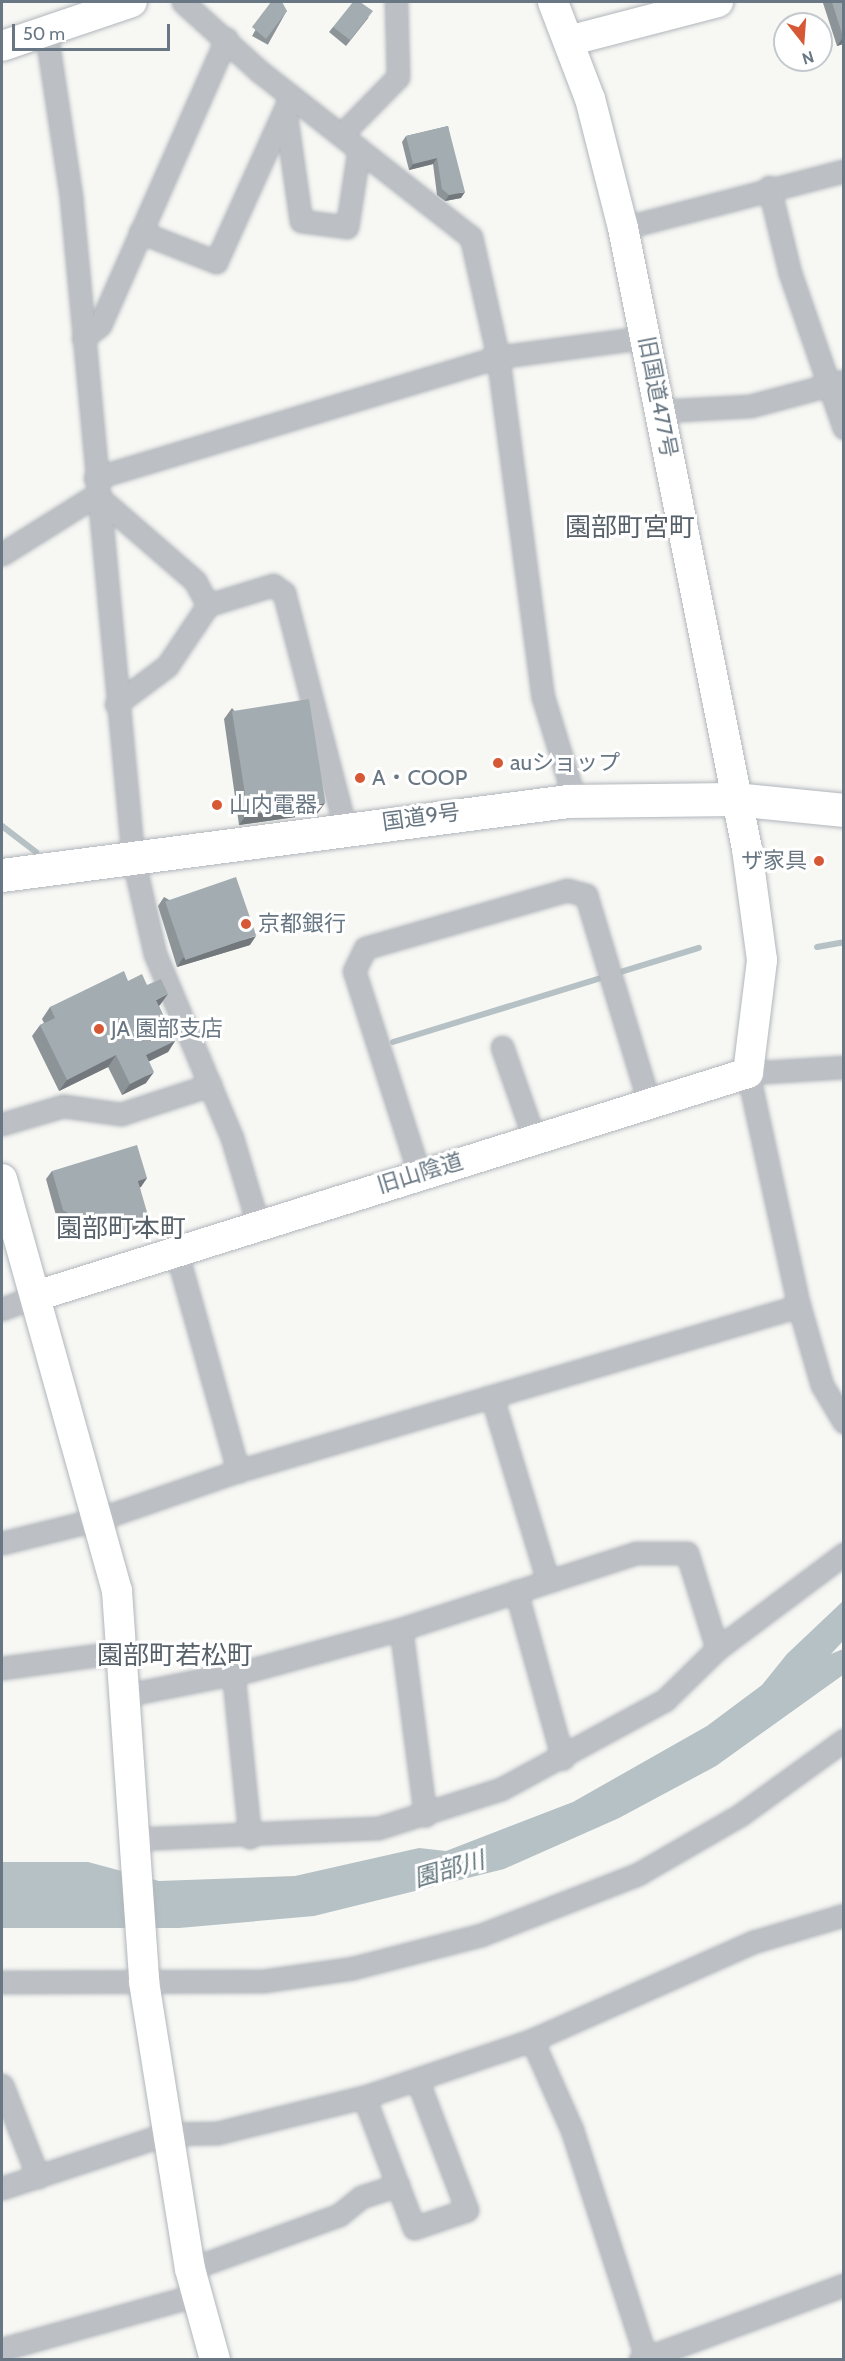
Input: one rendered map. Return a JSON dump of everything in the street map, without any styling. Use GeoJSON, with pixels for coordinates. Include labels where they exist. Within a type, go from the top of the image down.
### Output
{"type":"FeatureCollection","features":[{"type":"Feature","properties":{"kind":"highway","name":"国道9号"},"geometry":{"type":"LineString","coordinates":[[2,875],[345,828],[575,801],[734,800],[843,810]]}},
{"type":"Feature","properties":{"kind":"street"},"geometry":{"type":"LineString","coordinates":[[2,46],[132,2]]}},
{"type":"Feature","properties":{"kind":"street"},"geometry":{"type":"LineString","coordinates":[[183,2],[226,39],[288,103],[340,135],[471,237],[498,357],[543,697],[575,801]]}},
{"type":"Feature","properties":{"kind":"street"},"geometry":{"type":"LineString","coordinates":[[340,135],[398,77],[396,2]]}},
{"type":"Feature","properties":{"kind":"street","name":"旧国道477号"},"geometry":{"type":"LineString","coordinates":[[553,2],[572,40],[623,228],[661,411],[734,800],[753,878],[762,960],[748,1073]]}},
{"type":"Feature","properties":{"kind":"street"},"geometry":{"type":"LineString","coordinates":[[572,40],[718,2]]}},
{"type":"Feature","properties":{"kind":"street"},"geometry":{"type":"LineString","coordinates":[[46,31],[71,197],[116,704],[133,858],[155,954],[210,1085],[258,1224]]}},
{"type":"Feature","properties":{"kind":"street"},"geometry":{"type":"LineString","coordinates":[[83,338],[99,325],[226,39]]}},
{"type":"Feature","properties":{"kind":"street"},"geometry":{"type":"LineString","coordinates":[[288,103],[301,221],[347,228],[359,149]]}},
{"type":"Feature","properties":{"kind":"street"},"geometry":{"type":"LineString","coordinates":[[140,232],[216,262],[288,103]]}},
{"type":"Feature","properties":{"kind":"street"},"geometry":{"type":"LineString","coordinates":[[623,228],[769,187],[843,171]]}},
{"type":"Feature","properties":{"kind":"street"},"geometry":{"type":"LineString","coordinates":[[769,187],[790,273],[836,383],[843,428]]}},
{"type":"Feature","properties":{"kind":"street"},"geometry":{"type":"LineString","coordinates":[[2,554],[96,487],[498,357],[646,337]]}},
{"type":"Feature","properties":{"kind":"street"},"geometry":{"type":"LineString","coordinates":[[661,411],[750,406],[836,383]]}},
{"type":"Feature","properties":{"kind":"street"},"geometry":{"type":"LineString","coordinates":[[96,487],[195,581],[208,605]]}},
{"type":"Feature","properties":{"kind":"street"},"geometry":{"type":"LineString","coordinates":[[116,704],[167,666],[208,605],[273,585],[284,593],[345,828]]}},
{"type":"Feature","properties":{"kind":"street"},"geometry":{"type":"LineString","coordinates":[[419,1173],[354,971],[365,948],[567,890],[586,895],[649,1103]]}},
{"type":"Feature","properties":{"kind":"street"},"geometry":{"type":"LineString","coordinates":[[502,1047],[534,1138]]}},
{"type":"Feature","properties":{"kind":"street","name":"旧山陰道"},"geometry":{"type":"LineString","coordinates":[[2,1309],[176,1250],[419,1173],[748,1073],[843,1067]]}},
{"type":"Feature","properties":{"kind":"street"},"geometry":{"type":"LineString","coordinates":[[748,1073],[799,1306],[822,1386],[843,1422]]}},
{"type":"Feature","properties":{"kind":"street"},"geometry":{"type":"LineString","coordinates":[[2,1124],[63,1106],[121,1114],[210,1085]]}},
{"type":"Feature","properties":{"kind":"street"},"geometry":{"type":"LineString","coordinates":[[2,1179],[99,1519],[117,1591],[126,1695],[143,1977],[166,2134],[194,2282],[215,2360]]}},
{"type":"Feature","properties":{"kind":"street"},"geometry":{"type":"LineString","coordinates":[[176,1250],[238,1471]]}},
{"type":"Feature","properties":{"kind":"street"},"geometry":{"type":"LineString","coordinates":[[2,1543],[99,1519],[238,1471],[799,1306]]}},
{"type":"Feature","properties":{"kind":"street"},"geometry":{"type":"LineString","coordinates":[[492,1397],[548,1581]]}},
{"type":"Feature","properties":{"kind":"street"},"geometry":{"type":"LineString","coordinates":[[126,1695],[234,1671],[401,1629],[636,1553],[687,1553],[717,1649]]}},
{"type":"Feature","properties":{"kind":"street"},"geometry":{"type":"LineString","coordinates":[[134,1846],[368,1829],[426,1815],[501,1789],[563,1760],[665,1700],[717,1649],[843,1554]]}},
{"type":"Feature","properties":{"kind":"street"},"geometry":{"type":"LineString","coordinates":[[516,1591],[563,1760]]}},
{"type":"Feature","properties":{"kind":"street"},"geometry":{"type":"LineString","coordinates":[[401,1629],[426,1815]]}},
{"type":"Feature","properties":{"kind":"street"},"geometry":{"type":"LineString","coordinates":[[2,1668],[121,1652]]}},
{"type":"Feature","properties":{"kind":"street"},"geometry":{"type":"LineString","coordinates":[[234,1671],[250,1837]]}},
{"type":"Feature","properties":{"kind":"street"},"geometry":{"type":"LineString","coordinates":[[2,1983],[143,1977],[263,1981],[353,1968],[482,1935],[638,1874],[740,1815],[843,1740]]}},
{"type":"Feature","properties":{"kind":"street"},"geometry":{"type":"LineString","coordinates":[[2,2188],[166,2134],[217,2133],[364,2097],[531,2040],[753,1942],[843,1915]]}},
{"type":"Feature","properties":{"kind":"street"},"geometry":{"type":"LineString","coordinates":[[531,2040],[572,2130],[643,2359],[843,2285]]}},
{"type":"Feature","properties":{"kind":"street"},"geometry":{"type":"LineString","coordinates":[[364,2097],[414,2228],[467,2210],[417,2079]]}},
{"type":"Feature","properties":{"kind":"street"},"geometry":{"type":"LineString","coordinates":[[2,2085],[38,2177]]}},
{"type":"Feature","properties":{"kind":"street"},"geometry":{"type":"LineString","coordinates":[[2,2349],[194,2282],[339,2215],[361,2197],[398,2185]]}},
{"type":"Feature","properties":{"kind":"water","name":"園部川"},"geometry":{"type":"Polygon","coordinates":[[[843,1601],[843,1641],[831,1654],[843,1649],[843,1675],[716,1766],[619,1818],[504,1869],[314,1916],[179,1928],[2,1928],[2,1862],[88,1862],[159,1881],[295,1876],[419,1848],[446,1851],[573,1802],[707,1726],[762,1685],[787,1654],[843,1601]]]}},
{"type":"Feature","properties":{"kind":"building"},"geometry":{"type":"Polygon","coordinates":[[[271,2],[282,2],[287,11],[266,39],[252,27],[271,2]]]}},
{"type":"Feature","properties":{"kind":"building"},"geometry":{"type":"Polygon","coordinates":[[[353,2],[360,2],[373,11],[350,40],[333,27],[353,2]]]}},
{"type":"Feature","properties":{"kind":"building"},"geometry":{"type":"Polygon","coordinates":[[[832,2],[843,2],[843,37],[832,2]]]}},
{"type":"Feature","properties":{"kind":"building"},"geometry":{"type":"Polygon","coordinates":[[[448,126],[465,192],[449,195],[442,189],[437,158],[413,164],[406,136],[448,126]]]}},
{"type":"Feature","properties":{"kind":"building"},"geometry":{"type":"Polygon","coordinates":[[[309,699],[325,803],[248,815],[232,711],[309,699]]]}},
{"type":"Feature","properties":{"kind":"building"},"geometry":{"type":"Polygon","coordinates":[[[236,877],[256,936],[185,960],[165,901],[236,877]]]}},
{"type":"Feature","properties":{"kind":"building"},"geometry":{"type":"Polygon","coordinates":[[[124,971],[128,981],[142,974],[147,985],[161,979],[168,994],[156,1000],[175,1041],[146,1055],[154,1072],[130,1084],[116,1055],[67,1080],[40,1025],[55,1018],[50,1007],[124,971]]]}},
{"type":"Feature","properties":{"kind":"building"},"geometry":{"type":"Polygon","coordinates":[[[137,1145],[147,1178],[138,1181],[149,1219],[101,1233],[63,1210],[52,1171],[137,1145]]]}},
{"type":"Feature","properties":{"kind":"waterway"},"geometry":{"type":"LineString","coordinates":[[2,826],[36,852]]}},
{"type":"Feature","properties":{"kind":"waterway"},"geometry":{"type":"LineString","coordinates":[[817,947],[844,942]]}},
{"type":"Feature","properties":{"kind":"waterway"},"geometry":{"type":"LineString","coordinates":[[393,1042],[699,948]]}},
{"type":"Feature","properties":{"kind":"place","name":"auショップ"},"geometry":{"type":"Point","coordinates":[498,763]}},
{"type":"Feature","properties":{"kind":"place","name":"A・COOP"},"geometry":{"type":"Point","coordinates":[360,778]}},
{"type":"Feature","properties":{"kind":"place","name":"山内電器"},"geometry":{"type":"Point","coordinates":[217,805]}},
{"type":"Feature","properties":{"kind":"place","name":"ザ家具"},"geometry":{"type":"Point","coordinates":[819,861]}},
{"type":"Feature","properties":{"kind":"place","name":"京都銀行"},"geometry":{"type":"Point","coordinates":[246,924]}},
{"type":"Feature","properties":{"kind":"place","name":"JA 園部支店"},"geometry":{"type":"Point","coordinates":[99,1029]}},
{"type":"Feature","properties":{"kind":"district","name":"園部町宮町"},"geometry":{"type":"Point","coordinates":[630,528]}},
{"type":"Feature","properties":{"kind":"district","name":"園部町本町"},"geometry":{"type":"Point","coordinates":[121,1229]}},
{"type":"Feature","properties":{"kind":"district","name":"園部町若松町"},"geometry":{"type":"Point","coordinates":[175,1656]}}]}
